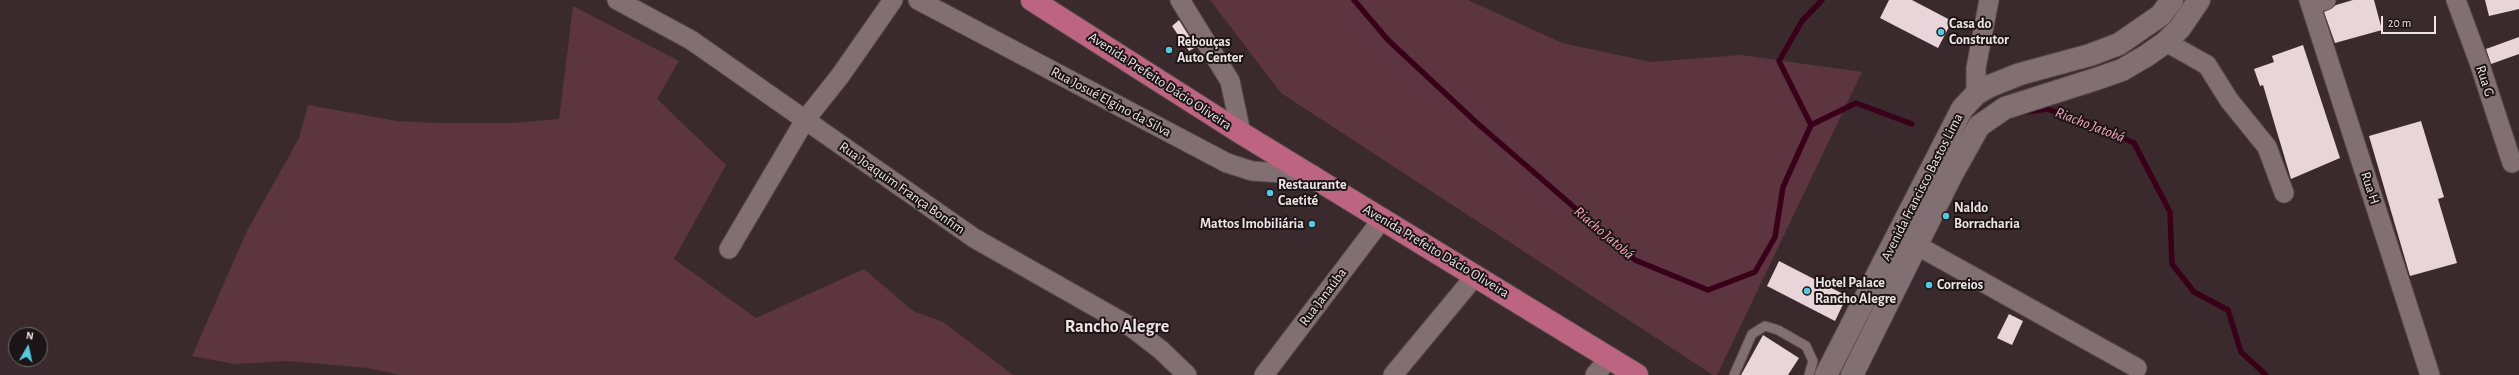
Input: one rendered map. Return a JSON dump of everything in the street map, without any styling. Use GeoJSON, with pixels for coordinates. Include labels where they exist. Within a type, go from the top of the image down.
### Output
{"type":"FeatureCollection","features":[{"type":"Feature","properties":{"kind":"main road","name":"Avenida Prefeito Dácio Oliveira"},"geometry":{"type":"LineString","coordinates":[[1032,0],[1240,133],[1313,175],[1637,375]]}},
{"type":"Feature","properties":{"kind":"street","name":"Rua Joaquim França Bonfim"},"geometry":{"type":"LineString","coordinates":[[617,0],[691,40],[974,238],[1131,326],[1161,350],[1187,375]]}},
{"type":"Feature","properties":{"kind":"street"},"geometry":{"type":"LineString","coordinates":[[729,249],[805,120],[840,76],[893,0]]}},
{"type":"Feature","properties":{"kind":"street","name":"Rua Josué Elgino da Silva"},"geometry":{"type":"LineString","coordinates":[[918,0],[1227,163],[1252,171],[1313,175]]}},
{"type":"Feature","properties":{"kind":"street"},"geometry":{"type":"LineString","coordinates":[[1180,0],[1230,81],[1240,133]]}},
{"type":"Feature","properties":{"kind":"street"},"geometry":{"type":"LineString","coordinates":[[1977,110],[1976,68],[1989,0]]}},
{"type":"Feature","properties":{"kind":"street","name":"Avenida Francisco Bastos Lima"},"geometry":{"type":"LineString","coordinates":[[1826,375],[1955,121],[1977,110],[2020,74],[2090,55],[2119,44],[2161,15],[2172,0]]}},
{"type":"Feature","properties":{"kind":"street","name":"Avenida Francisco Bastos Lima"},"geometry":{"type":"LineString","coordinates":[[1977,110],[2005,108],[2122,70],[2166,42],[2180,28],[2199,0]]}},
{"type":"Feature","properties":{"kind":"street","name":"Rua G"},"geometry":{"type":"LineString","coordinates":[[2456,0],[2479,62],[2512,163]]}},
{"type":"Feature","properties":{"kind":"street","name":"Rua H"},"geometry":{"type":"LineString","coordinates":[[2315,2],[2430,375]]}},
{"type":"Feature","properties":{"kind":"street"},"geometry":{"type":"LineString","coordinates":[[2166,42],[2208,65],[2229,100],[2267,147],[2284,193]]}},
{"type":"Feature","properties":{"kind":"street","name":"Avenida Francisco Bastos Lima"},"geometry":{"type":"LineString","coordinates":[[1852,375],[1918,246],[1952,174],[1977,110]]}},
{"type":"Feature","properties":{"kind":"street","name":"Rua Janaúba"},"geometry":{"type":"LineString","coordinates":[[1264,375],[1383,218]]}},
{"type":"Feature","properties":{"kind":"street"},"geometry":{"type":"LineString","coordinates":[[1918,246],[2137,368]]}},
{"type":"Feature","properties":{"kind":"street"},"geometry":{"type":"LineString","coordinates":[[1884,261],[1906,270]]}},
{"type":"Feature","properties":{"kind":"street"},"geometry":{"type":"LineString","coordinates":[[1393,375],[1476,275]]}},
{"type":"Feature","properties":{"kind":"street"},"geometry":{"type":"LineString","coordinates":[[1595,375],[1609,358]]}},
{"type":"Feature","properties":{"kind":"lane"},"geometry":{"type":"LineString","coordinates":[[1734,375],[1752,334],[1765,326],[1778,330],[1806,346],[1813,361],[1809,375]]}},
{"type":"Feature","properties":{"kind":"shaded area"},"geometry":{"type":"Polygon","coordinates":[[[1210,0],[1468,0],[1562,43],[1651,62],[1741,55],[1862,72],[1717,375],[1713,375],[1281,93],[1210,0]]]}},
{"type":"Feature","properties":{"kind":"shaded area"},"geometry":{"type":"Polygon","coordinates":[[[573,6],[679,61],[657,99],[726,165],[674,259],[756,318],[864,269],[913,311],[943,322],[1013,375],[401,375],[368,368],[287,361],[234,364],[192,356],[247,231],[299,138],[308,105],[397,121],[437,123],[512,123],[559,119],[573,6]]]}},
{"type":"Feature","properties":{"kind":"building"},"geometry":{"type":"Polygon","coordinates":[[[1889,0],[1912,0],[1952,21],[1938,48],[1880,18],[1889,0]]]}},
{"type":"Feature","properties":{"kind":"building"},"geometry":{"type":"Polygon","coordinates":[[[2353,0],[2374,0],[2382,30],[2335,43],[2324,12],[2336,5],[2353,0]]]}},
{"type":"Feature","properties":{"kind":"building"},"geometry":{"type":"Polygon","coordinates":[[[2485,0],[2519,0],[2519,9],[2489,16],[2485,0]]]}},
{"type":"Feature","properties":{"kind":"building"},"geometry":{"type":"Polygon","coordinates":[[[1179,20],[1196,47],[1189,51],[1172,26],[1179,20]]]}},
{"type":"Feature","properties":{"kind":"building"},"geometry":{"type":"Polygon","coordinates":[[[2519,37],[2519,54],[2491,64],[2486,49],[2519,37]]]}},
{"type":"Feature","properties":{"kind":"building"},"geometry":{"type":"Polygon","coordinates":[[[2303,45],[2340,158],[2291,179],[2263,85],[2260,86],[2254,69],[2274,62],[2272,56],[2303,45]]]}},
{"type":"Feature","properties":{"kind":"building"},"geometry":{"type":"Polygon","coordinates":[[[2421,121],[2444,197],[2438,199],[2457,263],[2410,276],[2369,136],[2421,121]]]}},
{"type":"Feature","properties":{"kind":"building"},"geometry":{"type":"Polygon","coordinates":[[[1779,261],[1847,296],[1835,321],[1767,286],[1779,261]]]}},
{"type":"Feature","properties":{"kind":"building"},"geometry":{"type":"Polygon","coordinates":[[[2009,314],[2023,321],[2012,345],[1997,338],[2009,314]]]}},
{"type":"Feature","properties":{"kind":"building"},"geometry":{"type":"Polygon","coordinates":[[[1763,335],[1799,358],[1788,375],[1741,375],[1763,335]]]}},
{"type":"Feature","properties":{"kind":"waterway","name":"Riacho Jatobá"},"geometry":{"type":"LineString","coordinates":[[1354,0],[1388,40],[1477,123],[1635,260],[1708,290],[1755,272],[1775,237],[1783,187],[1811,125],[1856,103],[1912,124]]}},
{"type":"Feature","properties":{"kind":"waterway"},"geometry":{"type":"LineString","coordinates":[[1811,125],[1779,61],[1802,21],[1822,0]]}},
{"type":"Feature","properties":{"kind":"waterway","name":"Riacho Jatobá"},"geometry":{"type":"LineString","coordinates":[[2025,112],[2047,109],[2087,122],[2134,143],[2170,212],[2172,264],[2194,292],[2228,310],[2241,352],[2266,375]]}},
{"type":"Feature","properties":{"kind":"place","name":"Casa do Construtor"},"geometry":{"type":"Point","coordinates":[1941,32]}},
{"type":"Feature","properties":{"kind":"place","name":"Rebouças Auto Center"},"geometry":{"type":"Point","coordinates":[1169,50]}},
{"type":"Feature","properties":{"kind":"place","name":"Restaurante Caetité"},"geometry":{"type":"Point","coordinates":[1270,193]}},
{"type":"Feature","properties":{"kind":"place","name":"Naldo Borracharia"},"geometry":{"type":"Point","coordinates":[1946,216]}},
{"type":"Feature","properties":{"kind":"place","name":"Mattos Imobiliária"},"geometry":{"type":"Point","coordinates":[1312,224]}},
{"type":"Feature","properties":{"kind":"place","name":"Correios"},"geometry":{"type":"Point","coordinates":[1929,285]}},
{"type":"Feature","properties":{"kind":"place","name":"Hotel Palace Rancho Alegre"},"geometry":{"type":"Point","coordinates":[1807,291]}},
{"type":"Feature","properties":{"kind":"district","name":"Rancho Alegre"},"geometry":{"type":"Point","coordinates":[1117,327]}}]}
